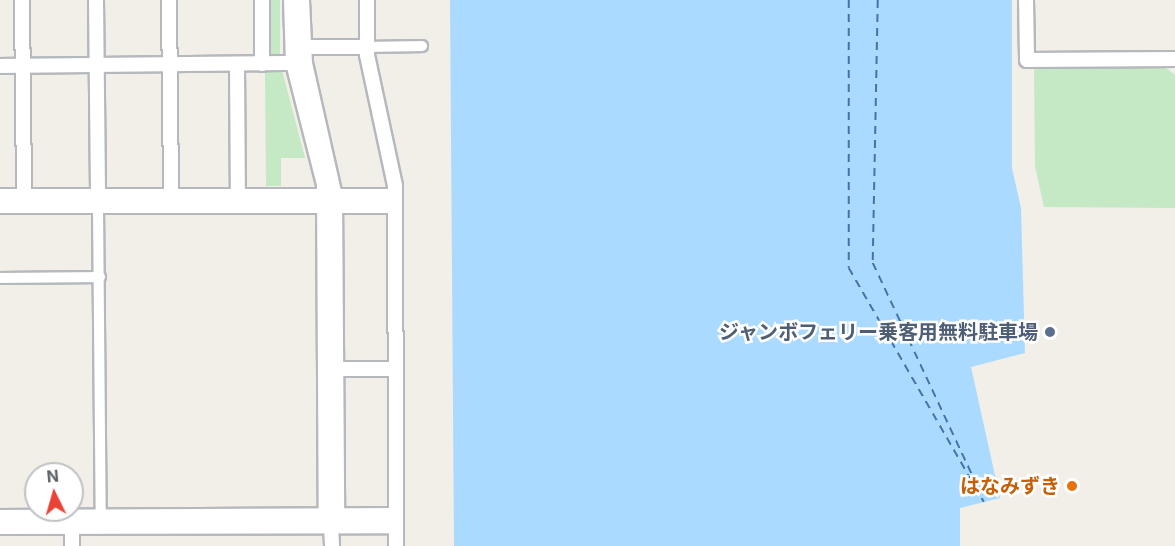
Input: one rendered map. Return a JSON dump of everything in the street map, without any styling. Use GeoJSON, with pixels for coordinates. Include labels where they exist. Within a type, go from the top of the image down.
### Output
{"type":"FeatureCollection","features":[{"type":"Feature","properties":{"kind":"street"},"geometry":{"type":"LineString","coordinates":[[22,0],[24,201]]}},
{"type":"Feature","properties":{"kind":"street"},"geometry":{"type":"LineString","coordinates":[[96,0],[101,522]]}},
{"type":"Feature","properties":{"kind":"street"},"geometry":{"type":"LineString","coordinates":[[169,0],[171,201]]}},
{"type":"Feature","properties":{"kind":"street"},"geometry":{"type":"LineString","coordinates":[[262,0],[262,64]]}},
{"type":"Feature","properties":{"kind":"street"},"geometry":{"type":"LineString","coordinates":[[291,0],[299,63],[330,201],[332,546]]}},
{"type":"Feature","properties":{"kind":"street"},"geometry":{"type":"LineString","coordinates":[[297,47],[302,0]]}},
{"type":"Feature","properties":{"kind":"street"},"geometry":{"type":"LineString","coordinates":[[367,0],[367,47],[395,201],[396,546]]}},
{"type":"Feature","properties":{"kind":"street"},"geometry":{"type":"LineString","coordinates":[[1026,0],[1027,60],[1175,59]]}},
{"type":"Feature","properties":{"kind":"street"},"geometry":{"type":"LineString","coordinates":[[297,47],[422,46]]}},
{"type":"Feature","properties":{"kind":"street"},"geometry":{"type":"LineString","coordinates":[[0,66],[299,63]]}},
{"type":"Feature","properties":{"kind":"street"},"geometry":{"type":"LineString","coordinates":[[237,65],[238,200]]}},
{"type":"Feature","properties":{"kind":"street"},"geometry":{"type":"LineString","coordinates":[[0,196],[24,201],[395,201]]}},
{"type":"Feature","properties":{"kind":"street"},"geometry":{"type":"LineString","coordinates":[[0,206],[24,201]]}},
{"type":"Feature","properties":{"kind":"street"},"geometry":{"type":"LineString","coordinates":[[0,278],[100,277]]}},
{"type":"Feature","properties":{"kind":"street"},"geometry":{"type":"LineString","coordinates":[[331,369],[396,369]]}},
{"type":"Feature","properties":{"kind":"street"},"geometry":{"type":"LineString","coordinates":[[0,518],[24,519]]}},
{"type":"Feature","properties":{"kind":"street"},"geometry":{"type":"LineString","coordinates":[[84,522],[331,519],[396,521]]}},
{"type":"Feature","properties":{"kind":"street"},"geometry":{"type":"LineString","coordinates":[[0,528],[72,522],[72,546]]}},
{"type":"Feature","properties":{"kind":"green space"},"geometry":{"type":"Polygon","coordinates":[[[265,0],[280,0],[280,60],[266,55],[265,0]]]}},
{"type":"Feature","properties":{"kind":"green space"},"geometry":{"type":"Polygon","coordinates":[[[1034,68],[1166,68],[1175,75],[1175,208],[1044,207],[1035,166],[1034,68]]]}},
{"type":"Feature","properties":{"kind":"green space"},"geometry":{"type":"Polygon","coordinates":[[[265,70],[282,70],[305,158],[281,158],[281,186],[266,186],[265,70]]]}},
{"type":"Feature","properties":{"kind":"water"},"geometry":{"type":"Polygon","coordinates":[[[450,0],[1012,0],[1012,168],[1021,208],[1025,353],[971,367],[1000,498],[960,508],[960,546],[454,546],[450,0]]]}},
{"type":"Feature","properties":{"kind":"ferry route"},"geometry":{"type":"LineString","coordinates":[[849,0],[849,268],[984,502]]}},
{"type":"Feature","properties":{"kind":"ferry route"},"geometry":{"type":"LineString","coordinates":[[878,0],[873,263],[980,491]]}},
{"type":"Feature","properties":{"kind":"place","name":"ジャンボフェリー乗客用無料駐車場"},"geometry":{"type":"Point","coordinates":[1050,332]}},
{"type":"Feature","properties":{"kind":"place","name":"はなみずき"},"geometry":{"type":"Point","coordinates":[1072,486]}}]}
